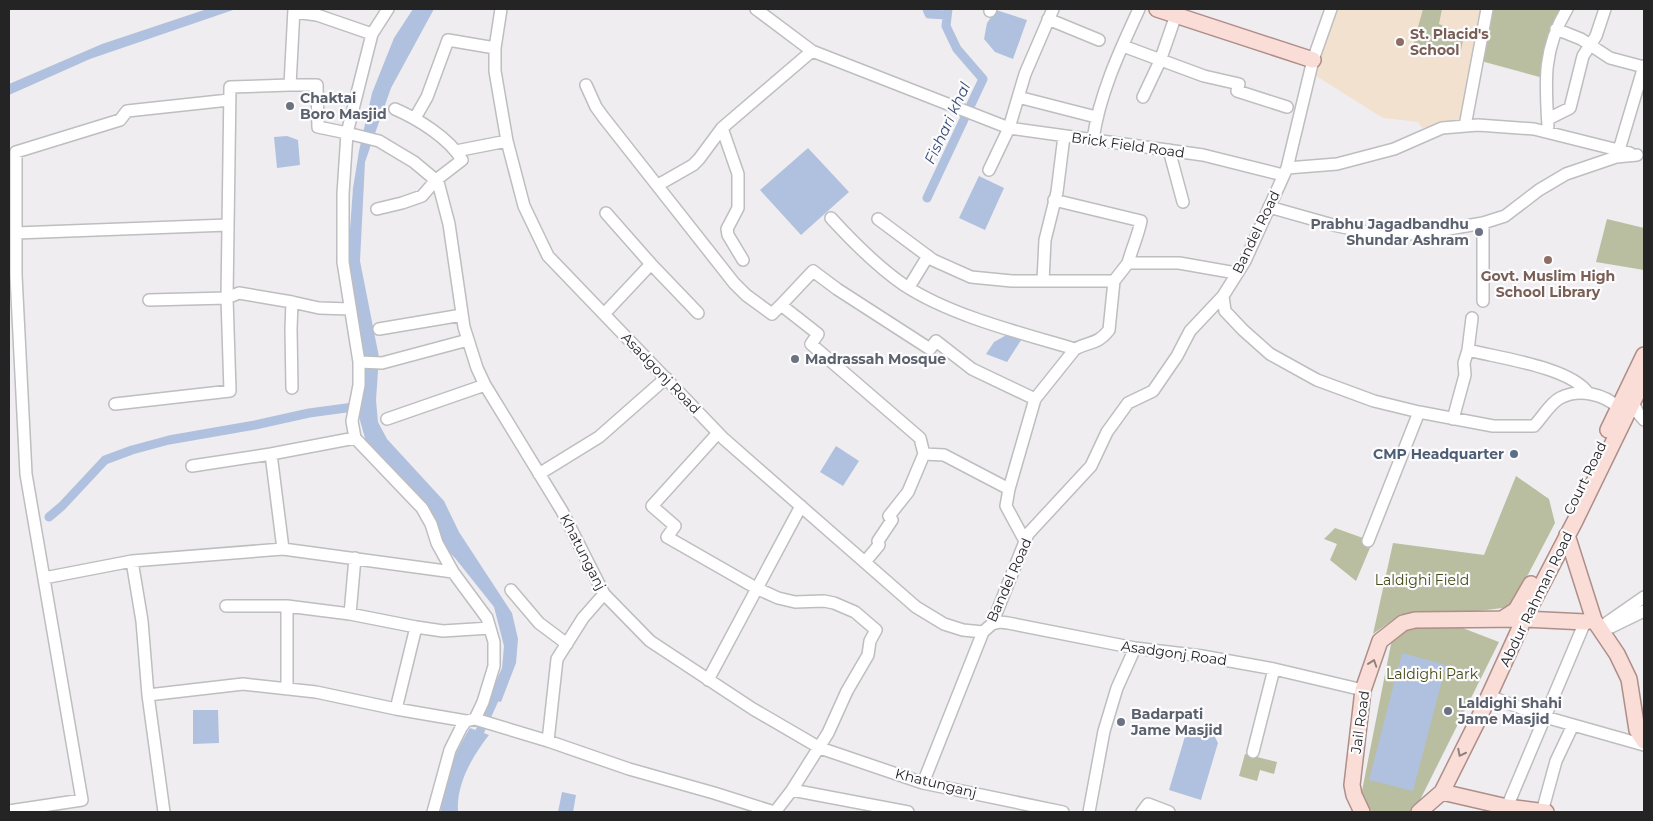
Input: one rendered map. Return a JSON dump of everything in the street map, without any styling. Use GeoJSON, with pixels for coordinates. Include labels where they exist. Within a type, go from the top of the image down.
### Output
{"type":"FeatureCollection","features":[{"type":"Feature","properties":{"kind":"main road"},"geometry":{"type":"LineString","coordinates":[[1157,9],[1179,13],[1313,60]]}},
{"type":"Feature","properties":{"kind":"main road","name":"Court Road"},"geometry":{"type":"LineString","coordinates":[[1502,619],[1516,610],[1563,524],[1626,405],[1644,355]]}},
{"type":"Feature","properties":{"kind":"main road","name":"Abdur Rahman Road"},"geometry":{"type":"LineString","coordinates":[[1420,812],[1442,792],[1524,619],[1567,535],[1626,405],[1644,379]]}},
{"type":"Feature","properties":{"kind":"main road"},"geometry":{"type":"LineString","coordinates":[[1567,535],[1597,623],[1617,654],[1629,679],[1637,730],[1644,741]]}},
{"type":"Feature","properties":{"kind":"main road","name":"Jail Road"},"geometry":{"type":"LineString","coordinates":[[1362,812],[1354,795],[1352,785],[1360,689],[1380,641],[1403,623],[1415,620],[1524,619],[1597,623]]}},
{"type":"Feature","properties":{"kind":"main road"},"geometry":{"type":"LineString","coordinates":[[1442,792],[1507,807],[1546,812]]}},
{"type":"Feature","properties":{"kind":"street"},"geometry":{"type":"LineString","coordinates":[[388,9],[372,34],[351,134],[343,194],[343,262],[359,362],[359,385],[352,422],[355,438],[422,508],[453,572],[487,618],[494,642],[494,666],[482,702],[474,720],[461,728],[450,750],[433,812]]}},
{"type":"Feature","properties":{"kind":"street","name":"Asadgonj Road"},"geometry":{"type":"LineString","coordinates":[[501,9],[495,48],[495,71],[507,141],[524,206],[548,256],[718,433],[916,606],[944,624],[964,630],[987,628],[1000,622],[1008,623],[1135,648],[1202,656],[1360,689]]}},
{"type":"Feature","properties":{"kind":"street","name":"Brick Field Road"},"geometry":{"type":"LineString","coordinates":[[756,9],[812,51],[1009,128],[1203,155],[1285,171],[1337,164],[1394,149],[1442,128],[1478,125],[1525,128],[1548,132],[1640,156]]}},
{"type":"Feature","properties":{"kind":"street"},"geometry":{"type":"LineString","coordinates":[[1093,140],[1096,117],[1139,9]]}},
{"type":"Feature","properties":{"kind":"street","name":"Bandel Road"},"geometry":{"type":"LineString","coordinates":[[922,783],[1028,534],[1092,466],[1107,432],[1128,402],[1153,391],[1177,356],[1190,331],[1223,296],[1245,261],[1285,171],[1313,60],[1331,9]]}},
{"type":"Feature","properties":{"kind":"street"},"geometry":{"type":"LineString","coordinates":[[1465,126],[1487,9]]}},
{"type":"Feature","properties":{"kind":"street"},"geometry":{"type":"LineString","coordinates":[[1548,132],[1547,66],[1552,40],[1567,9]]}},
{"type":"Feature","properties":{"kind":"street"},"geometry":{"type":"LineString","coordinates":[[1548,119],[1570,108],[1583,56],[1596,36],[1606,9]]}},
{"type":"Feature","properties":{"kind":"street"},"geometry":{"type":"LineString","coordinates":[[290,85],[294,10],[317,15],[372,34]]}},
{"type":"Feature","properties":{"kind":"street"},"geometry":{"type":"LineString","coordinates":[[1143,98],[1179,13]]}},
{"type":"Feature","properties":{"kind":"street"},"geometry":{"type":"LineString","coordinates":[[989,170],[1009,128],[1025,74],[1050,14],[1099,40]]}},
{"type":"Feature","properties":{"kind":"street"},"geometry":{"type":"LineString","coordinates":[[1556,29],[1590,44],[1610,58],[1644,67],[1619,150]]}},
{"type":"Feature","properties":{"kind":"street"},"geometry":{"type":"LineString","coordinates":[[415,118],[427,97],[448,40],[495,48]]}},
{"type":"Feature","properties":{"kind":"street"},"geometry":{"type":"LineString","coordinates":[[1123,46],[1204,76],[1239,84],[1237,92],[1287,107]]}},
{"type":"Feature","properties":{"kind":"street"},"geometry":{"type":"LineString","coordinates":[[658,185],[699,159],[722,128],[812,51]]}},
{"type":"Feature","properties":{"kind":"street"},"geometry":{"type":"LineString","coordinates":[[115,404],[230,391],[227,298],[230,87],[316,85],[318,127],[378,141],[414,162],[436,180]]}},
{"type":"Feature","properties":{"kind":"street"},"geometry":{"type":"LineString","coordinates":[[586,85],[600,112],[734,283],[746,295],[772,314],[813,271],[837,289],[930,349],[936,341],[972,369],[1035,399]]}},
{"type":"Feature","properties":{"kind":"street"},"geometry":{"type":"LineString","coordinates":[[1018,97],[1096,117]]}},
{"type":"Feature","properties":{"kind":"street"},"geometry":{"type":"LineString","coordinates":[[9,811],[82,800],[26,474],[12,275],[16,233],[16,152],[120,120],[127,110],[229,100]]}},
{"type":"Feature","properties":{"kind":"street"},"geometry":{"type":"LineString","coordinates":[[377,209],[422,196],[436,180],[462,160],[456,150],[415,118],[396,110]]}},
{"type":"Feature","properties":{"kind":"street"},"geometry":{"type":"LineString","coordinates":[[722,128],[738,174],[738,208],[727,229],[728,235],[743,260]]}},
{"type":"Feature","properties":{"kind":"street"},"geometry":{"type":"LineString","coordinates":[[1042,281],[1045,240],[1054,200],[1064,136]]}},
{"type":"Feature","properties":{"kind":"street"},"geometry":{"type":"LineString","coordinates":[[456,150],[507,141]]}},
{"type":"Feature","properties":{"kind":"street"},"geometry":{"type":"LineString","coordinates":[[1169,150],[1183,202]]}},
{"type":"Feature","properties":{"kind":"street"},"geometry":{"type":"LineString","coordinates":[[1269,207],[1333,225],[1371,233],[1420,234],[1483,223],[1505,216],[1539,190],[1566,174],[1616,157],[1640,156]]}},
{"type":"Feature","properties":{"kind":"street","name":"Khatunganj"},"geometry":{"type":"LineString","coordinates":[[436,180],[449,224],[462,315],[477,368],[485,385],[562,511],[604,594],[650,641],[753,709],[820,748],[922,783],[1063,812]]}},
{"type":"Feature","properties":{"kind":"street"},"geometry":{"type":"LineString","coordinates":[[1025,541],[1006,506],[1009,489],[1035,399],[1075,349],[1084,344],[1096,342],[1109,330],[1114,281],[1128,263],[1141,221],[1054,200]]}},
{"type":"Feature","properties":{"kind":"street"},"geometry":{"type":"LineString","coordinates":[[606,213],[698,313]]}},
{"type":"Feature","properties":{"kind":"street"},"geometry":{"type":"LineString","coordinates":[[831,218],[855,244],[909,288],[968,315],[1029,336],[1075,349]]}},
{"type":"Feature","properties":{"kind":"street"},"geometry":{"type":"LineString","coordinates":[[878,219],[928,256],[971,276],[1012,281],[1114,281]]}},
{"type":"Feature","properties":{"kind":"street"},"geometry":{"type":"LineString","coordinates":[[1483,223],[1483,301]]}},
{"type":"Feature","properties":{"kind":"street"},"geometry":{"type":"LineString","coordinates":[[16,233],[228,224]]}},
{"type":"Feature","properties":{"kind":"street"},"geometry":{"type":"LineString","coordinates":[[909,288],[928,256]]}},
{"type":"Feature","properties":{"kind":"street"},"geometry":{"type":"LineString","coordinates":[[1128,263],[1179,263],[1236,274]]}},
{"type":"Feature","properties":{"kind":"street"},"geometry":{"type":"LineString","coordinates":[[604,314],[651,264]]}},
{"type":"Feature","properties":{"kind":"street"},"geometry":{"type":"LineString","coordinates":[[149,300],[227,298],[239,294],[319,308],[350,309]]}},
{"type":"Feature","properties":{"kind":"street"},"geometry":{"type":"LineString","coordinates":[[1223,296],[1225,312],[1270,354],[1317,380],[1374,401],[1419,412],[1493,426],[1534,426],[1560,398],[1573,394],[1588,393],[1604,396],[1626,405],[1638,413],[1644,420]]}},
{"type":"Feature","properties":{"kind":"street"},"geometry":{"type":"LineString","coordinates":[[292,302],[292,388]]}},
{"type":"Feature","properties":{"kind":"street"},"geometry":{"type":"LineString","coordinates":[[781,305],[818,334],[811,344],[920,438],[924,454],[908,492],[890,516],[892,520],[878,541],[879,546],[865,562]]}},
{"type":"Feature","properties":{"kind":"street"},"geometry":{"type":"LineString","coordinates":[[379,329],[462,315]]}},
{"type":"Feature","properties":{"kind":"street"},"geometry":{"type":"LineString","coordinates":[[1453,418],[1465,375],[1464,363],[1468,350],[1472,318]]}},
{"type":"Feature","properties":{"kind":"street"},"geometry":{"type":"LineString","coordinates":[[359,362],[382,363],[468,340]]}},
{"type":"Feature","properties":{"kind":"street"},"geometry":{"type":"LineString","coordinates":[[1468,350],[1552,370],[1583,386],[1588,393]]}},
{"type":"Feature","properties":{"kind":"street"},"geometry":{"type":"LineString","coordinates":[[539,474],[599,437],[666,378]]}},
{"type":"Feature","properties":{"kind":"street"},"geometry":{"type":"LineString","coordinates":[[387,419],[485,385]]}},
{"type":"Feature","properties":{"kind":"street"},"geometry":{"type":"LineString","coordinates":[[1368,541],[1419,412]]}},
{"type":"Feature","properties":{"kind":"street"},"geometry":{"type":"LineString","coordinates":[[148,695],[243,684],[316,692],[396,709],[474,720],[503,727],[629,769],[774,812],[792,790],[820,748],[847,692],[868,655],[870,641],[876,630],[855,612],[834,603],[824,601],[795,602],[778,598],[756,588],[667,537],[675,526],[652,506],[718,433]]}},
{"type":"Feature","properties":{"kind":"street"},"geometry":{"type":"LineString","coordinates":[[192,466],[271,454],[355,438]]}},
{"type":"Feature","properties":{"kind":"street"},"geometry":{"type":"LineString","coordinates":[[271,454],[283,549]]}},
{"type":"Feature","properties":{"kind":"street"},"geometry":{"type":"LineString","coordinates":[[924,454],[944,455],[1009,489]]}},
{"type":"Feature","properties":{"kind":"street"},"geometry":{"type":"LineString","coordinates":[[708,680],[801,506]]}},
{"type":"Feature","properties":{"kind":"street"},"geometry":{"type":"LineString","coordinates":[[44,578],[132,561],[283,549],[453,572]]}},
{"type":"Feature","properties":{"kind":"street"},"geometry":{"type":"LineString","coordinates":[[350,614],[355,558]]}},
{"type":"Feature","properties":{"kind":"street"},"geometry":{"type":"LineString","coordinates":[[132,561],[142,621],[148,695],[164,812]]}},
{"type":"Feature","properties":{"kind":"street"},"geometry":{"type":"LineString","coordinates":[[511,590],[539,623],[567,644]]}},
{"type":"Feature","properties":{"kind":"street"},"geometry":{"type":"LineString","coordinates":[[548,741],[557,659],[583,618],[604,594]]}},
{"type":"Feature","properties":{"kind":"street"},"geometry":{"type":"LineString","coordinates":[[1507,807],[1545,717],[1597,623],[1644,597]]}},
{"type":"Feature","properties":{"kind":"street"},"geometry":{"type":"LineString","coordinates":[[226,606],[287,606],[350,614],[416,627],[443,630],[490,628]]}},
{"type":"Feature","properties":{"kind":"street"},"geometry":{"type":"LineString","coordinates":[[287,606],[287,689]]}},
{"type":"Feature","properties":{"kind":"street"},"geometry":{"type":"LineString","coordinates":[[1597,623],[1611,628],[1644,611]]}},
{"type":"Feature","properties":{"kind":"street"},"geometry":{"type":"LineString","coordinates":[[396,709],[416,627]]}},
{"type":"Feature","properties":{"kind":"street"},"geometry":{"type":"LineString","coordinates":[[1089,812],[1107,722],[1117,688],[1135,648]]}},
{"type":"Feature","properties":{"kind":"street"},"geometry":{"type":"LineString","coordinates":[[1253,752],[1274,670]]}},
{"type":"Feature","properties":{"kind":"street"},"geometry":{"type":"LineString","coordinates":[[1489,696],[1545,717],[1644,745]]}},
{"type":"Feature","properties":{"kind":"street"},"geometry":{"type":"LineString","coordinates":[[1542,812],[1556,761],[1573,725]]}},
{"type":"Feature","properties":{"kind":"street"},"geometry":{"type":"LineString","coordinates":[[792,790],[908,812]]}},
{"type":"Feature","properties":{"kind":"street"},"geometry":{"type":"LineString","coordinates":[[1142,812],[1148,804],[1169,812]]}},
{"type":"Feature","properties":{"kind":"shaded area","name":"St. Placid's School"},"geometry":{"type":"Polygon","coordinates":[[[1338,9],[1481,9],[1460,121],[1422,128],[1418,122],[1383,118],[1313,74],[1338,9]]]}},
{"type":"Feature","properties":{"kind":"green space"},"geometry":{"type":"Polygon","coordinates":[[[1423,9],[1442,9],[1439,24],[1464,35],[1460,56],[1433,45],[1425,54],[1412,49],[1423,9]]]}},
{"type":"Feature","properties":{"kind":"green space"},"geometry":{"type":"Polygon","coordinates":[[[1492,9],[1563,9],[1543,78],[1481,61],[1492,9]]]}},
{"type":"Feature","properties":{"kind":"green space"},"geometry":{"type":"Polygon","coordinates":[[[1607,219],[1644,228],[1644,270],[1596,262],[1607,219]]]}},
{"type":"Feature","properties":{"kind":"green space","name":"Laldighi Field"},"geometry":{"type":"Polygon","coordinates":[[[1516,476],[1549,499],[1555,523],[1511,607],[1461,613],[1401,614],[1373,634],[1393,543],[1484,555],[1516,476]]]}},
{"type":"Feature","properties":{"kind":"green space"},"geometry":{"type":"Polygon","coordinates":[[[1335,528],[1363,538],[1364,545],[1372,543],[1356,581],[1330,560],[1337,544],[1324,539],[1335,528]]]}},
{"type":"Feature","properties":{"kind":"green space","name":"Laldighi Park"},"geometry":{"type":"Polygon","coordinates":[[[1447,622],[1499,642],[1414,812],[1373,812],[1360,801],[1393,634],[1447,622]]]}},
{"type":"Feature","properties":{"kind":"green space"},"geometry":{"type":"Polygon","coordinates":[[[1245,754],[1277,762],[1274,774],[1260,770],[1257,781],[1239,776],[1245,754]]]}},
{"type":"Feature","properties":{"kind":"water"},"geometry":{"type":"Polygon","coordinates":[[[207,9],[236,9],[90,59],[9,95],[9,84],[102,44],[207,9]]]}},
{"type":"Feature","properties":{"kind":"water"},"geometry":{"type":"Polygon","coordinates":[[[413,9],[434,9],[391,88],[365,162],[360,261],[379,357],[376,400],[378,422],[387,439],[444,501],[459,532],[512,613],[518,639],[516,663],[501,702],[488,699],[502,668],[504,646],[494,607],[455,558],[442,545],[431,517],[368,449],[356,406],[361,397],[347,272],[353,188],[372,93],[394,38],[413,9]]]}},
{"type":"Feature","properties":{"kind":"water"},"geometry":{"type":"Polygon","coordinates":[[[996,10],[1027,20],[1013,59],[995,52],[984,39],[987,23],[996,10]]]}},
{"type":"Feature","properties":{"kind":"water"},"geometry":{"type":"Polygon","coordinates":[[[287,136],[298,140],[300,165],[277,168],[274,137],[287,136]]]}},
{"type":"Feature","properties":{"kind":"water"},"geometry":{"type":"Polygon","coordinates":[[[808,148],[849,192],[801,235],[760,190],[808,148]]]}},
{"type":"Feature","properties":{"kind":"water"},"geometry":{"type":"Polygon","coordinates":[[[979,176],[1004,188],[985,230],[959,218],[979,176]]]}},
{"type":"Feature","properties":{"kind":"water"},"geometry":{"type":"Polygon","coordinates":[[[1010,333],[1023,337],[1007,362],[986,354],[994,342],[1010,333]]]}},
{"type":"Feature","properties":{"kind":"water"},"geometry":{"type":"Polygon","coordinates":[[[836,446],[859,461],[843,486],[820,472],[836,446]]]}},
{"type":"Feature","properties":{"kind":"water"},"geometry":{"type":"Polygon","coordinates":[[[1402,653],[1446,665],[1413,791],[1369,780],[1402,653]]]}},
{"type":"Feature","properties":{"kind":"water"},"geometry":{"type":"Polygon","coordinates":[[[193,710],[218,710],[219,743],[193,744],[193,710]]]}},
{"type":"Feature","properties":{"kind":"water"},"geometry":{"type":"Polygon","coordinates":[[[470,728],[489,735],[466,771],[460,791],[458,812],[441,812],[443,791],[450,768],[470,728]]]}},
{"type":"Feature","properties":{"kind":"water"},"geometry":{"type":"Polygon","coordinates":[[[1195,729],[1212,731],[1218,743],[1201,800],[1169,790],[1186,733],[1195,729]]]}},
{"type":"Feature","properties":{"kind":"water"},"geometry":{"type":"Polygon","coordinates":[[[562,792],[576,795],[573,812],[558,812],[562,792]]]}},
{"type":"Feature","properties":{"kind":"waterway"},"geometry":{"type":"LineString","coordinates":[[927,9],[929,14],[947,15]]}},
{"type":"Feature","properties":{"kind":"waterway","name":"Fishari khal"},"geometry":{"type":"LineString","coordinates":[[927,198],[983,79],[957,49],[946,26],[948,9]]}},
{"type":"Feature","properties":{"kind":"waterway"},"geometry":{"type":"LineString","coordinates":[[49,517],[62,506],[105,460],[132,450],[169,440],[255,425],[309,413],[361,406]]}},
{"type":"Feature","properties":{"kind":"waterway"},"geometry":{"type":"LineString","coordinates":[[475,742],[494,700]]}},
{"type":"Feature","properties":{"kind":"place","name":"St. Placid's School"},"geometry":{"type":"Point","coordinates":[1400,42]}},
{"type":"Feature","properties":{"kind":"place","name":"Chaktai Boro Masjid"},"geometry":{"type":"Point","coordinates":[290,106]}},
{"type":"Feature","properties":{"kind":"place","name":"Prabhu Jagadbandhu Shundar Ashram"},"geometry":{"type":"Point","coordinates":[1479,232]}},
{"type":"Feature","properties":{"kind":"place","name":"Govt. Muslim High School Library"},"geometry":{"type":"Point","coordinates":[1548,260]}},
{"type":"Feature","properties":{"kind":"place","name":"Madrassah Mosque"},"geometry":{"type":"Point","coordinates":[795,359]}},
{"type":"Feature","properties":{"kind":"place","name":"CMP Headquarter"},"geometry":{"type":"Point","coordinates":[1514,454]}},
{"type":"Feature","properties":{"kind":"place","name":"Laldighi Shahi Jame Masjid"},"geometry":{"type":"Point","coordinates":[1448,711]}},
{"type":"Feature","properties":{"kind":"place","name":"Badarpati Jame Masjid"},"geometry":{"type":"Point","coordinates":[1121,722]}}]}
